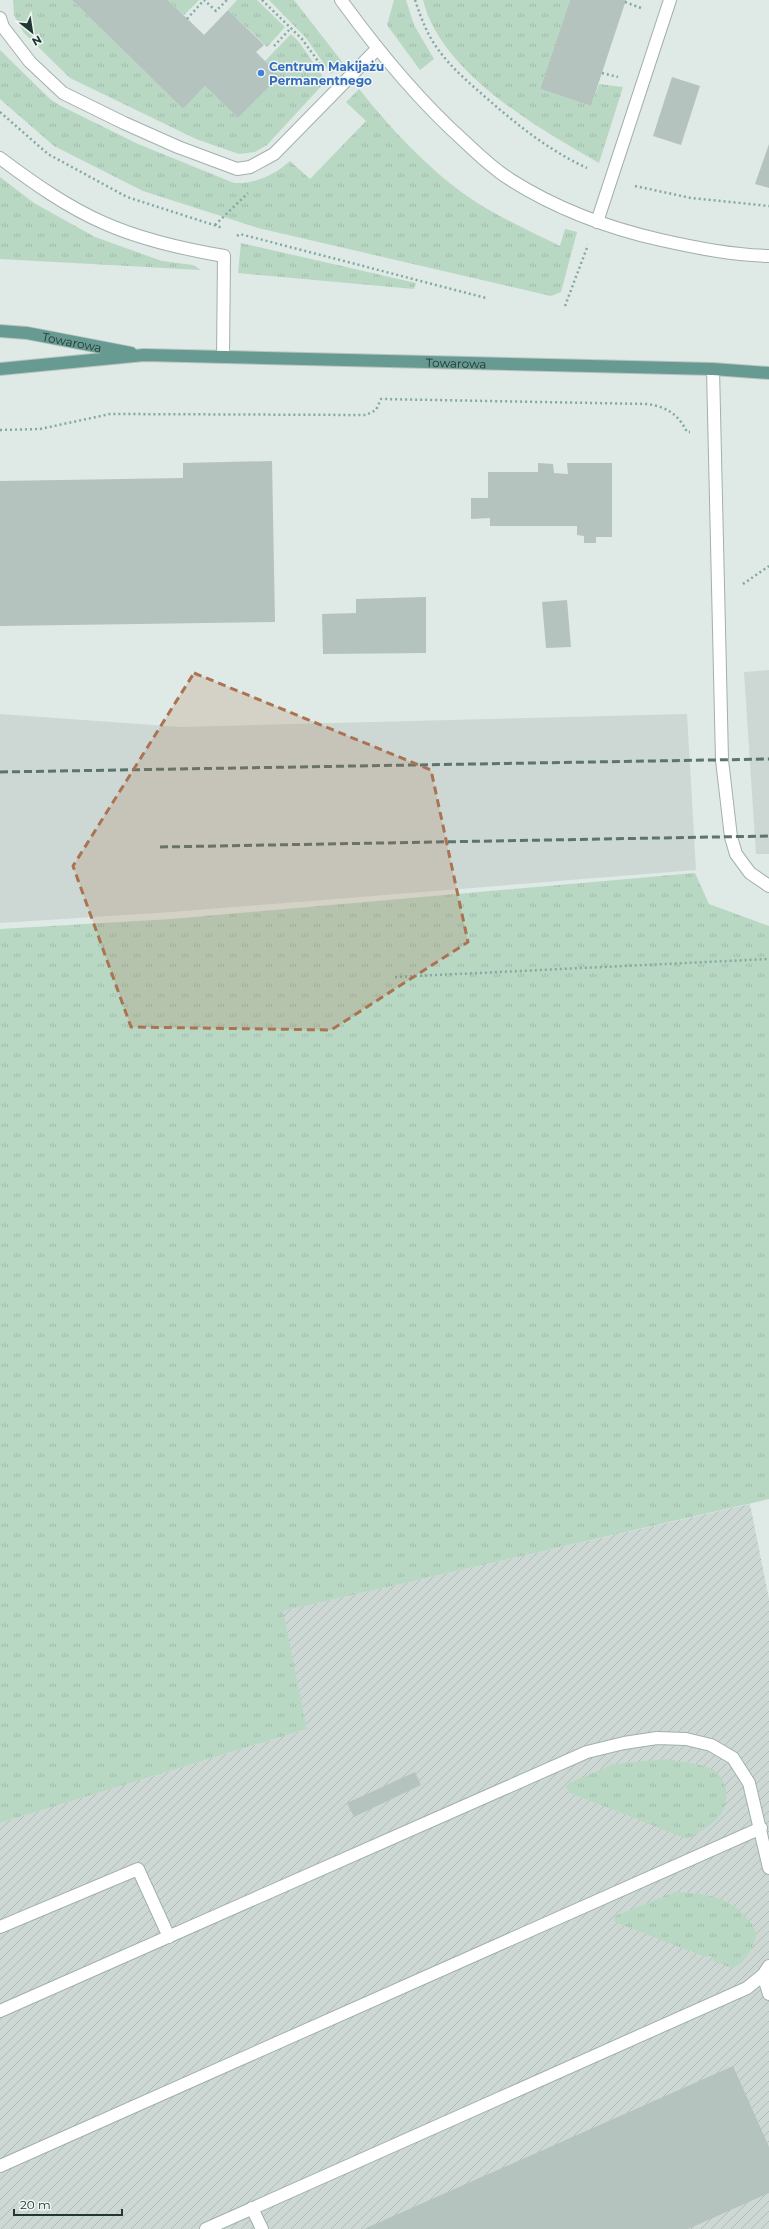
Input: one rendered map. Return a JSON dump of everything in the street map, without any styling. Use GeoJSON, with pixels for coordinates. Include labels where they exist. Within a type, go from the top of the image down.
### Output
{"type":"FeatureCollection","features":[{"type":"Feature","properties":{"kind":"main road","name":"Towarowa"},"geometry":{"type":"LineString","coordinates":[[0,331],[27,333],[144,355]]}},
{"type":"Feature","properties":{"kind":"main road","name":"Towarowa"},"geometry":{"type":"LineString","coordinates":[[0,369],[144,355],[713,369],[769,372]]}},
{"type":"Feature","properties":{"kind":"street"},"geometry":{"type":"LineString","coordinates":[[341,0],[377,48],[437,116],[486,161],[509,179],[571,212],[636,234],[738,255],[769,256]]}},
{"type":"Feature","properties":{"kind":"street"},"geometry":{"type":"LineString","coordinates":[[597,222],[670,0]]}},
{"type":"Feature","properties":{"kind":"street"},"geometry":{"type":"LineString","coordinates":[[0,18],[3,27],[30,62],[63,93],[130,126],[185,150],[237,169],[250,167],[274,154],[377,48]]}},
{"type":"Feature","properties":{"kind":"street"},"geometry":{"type":"LineString","coordinates":[[0,158],[60,199],[103,223],[146,239],[224,256],[223,357]]}},
{"type":"Feature","properties":{"kind":"street"},"geometry":{"type":"LineString","coordinates":[[713,369],[720,731],[723,768],[731,837],[736,854],[750,873],[769,886]]}},
{"type":"Feature","properties":{"kind":"street"},"geometry":{"type":"LineString","coordinates":[[0,2012],[587,1752],[624,1742],[657,1738],[686,1739],[711,1745],[733,1758],[749,1783],[761,1828],[769,1868]]}},
{"type":"Feature","properties":{"kind":"street"},"geometry":{"type":"LineString","coordinates":[[0,2166],[761,1828]]}},
{"type":"Feature","properties":{"kind":"street"},"geometry":{"type":"LineString","coordinates":[[0,1927],[138,1869],[169,1937]]}},
{"type":"Feature","properties":{"kind":"street"},"geometry":{"type":"LineString","coordinates":[[766,1971],[769,1994]]}},
{"type":"Feature","properties":{"kind":"street"},"geometry":{"type":"LineString","coordinates":[[206,2229],[747,1988],[766,1971]]}},
{"type":"Feature","properties":{"kind":"street"},"geometry":{"type":"LineString","coordinates":[[252,2208],[262,2229]]}},
{"type":"Feature","properties":{"kind":"path"},"geometry":{"type":"LineString","coordinates":[[187,18],[204,0],[216,11],[227,0]]}},
{"type":"Feature","properties":{"kind":"path"},"geometry":{"type":"LineString","coordinates":[[262,0],[302,40],[337,88]]}},
{"type":"Feature","properties":{"kind":"path"},"geometry":{"type":"LineString","coordinates":[[415,0],[422,21],[439,51]]}},
{"type":"Feature","properties":{"kind":"path"},"geometry":{"type":"LineString","coordinates":[[274,46],[291,28]]}},
{"type":"Feature","properties":{"kind":"path"},"geometry":{"type":"LineString","coordinates":[[0,112],[48,154],[127,197],[228,230]]}},
{"type":"Feature","properties":{"kind":"path"},"geometry":{"type":"LineString","coordinates":[[565,306],[597,222]]}},
{"type":"Feature","properties":{"kind":"path"},"geometry":{"type":"LineString","coordinates":[[234,232],[486,298]]}},
{"type":"Feature","properties":{"kind":"path"},"geometry":{"type":"LineString","coordinates":[[210,253],[240,234]]}},
{"type":"Feature","properties":{"kind":"path"},"geometry":{"type":"LineString","coordinates":[[0,430],[40,429],[110,414],[366,415],[376,410],[381,399],[647,404],[660,406],[674,412],[681,420],[687,432],[714,430]]}},
{"type":"Feature","properties":{"kind":"path"},"geometry":{"type":"LineString","coordinates":[[395,977],[769,959]]}},
{"type":"Feature","properties":{"kind":"highlighted area"},"geometry":{"type":"Polygon","coordinates":[[[194,673],[431,770],[468,942],[331,1030],[131,1027],[73,866],[194,673]]]}},
{"type":"Feature","properties":{"kind":"shaded area"},"geometry":{"type":"Polygon","coordinates":[[[769,670],[769,854],[756,854],[744,672],[769,670]]]}},
{"type":"Feature","properties":{"kind":"shaded area"},"geometry":{"type":"Polygon","coordinates":[[[0,714],[181,727],[687,714],[696,870],[172,912],[0,923],[0,714]]]}},
{"type":"Feature","properties":{"kind":"shaded area"},"geometry":{"type":"Polygon","coordinates":[[[750,1504],[769,1599],[769,2229],[0,2229],[0,1823],[307,1729],[282,1611],[750,1504]]]}},
{"type":"Feature","properties":{"kind":"green space"},"geometry":{"type":"Polygon","coordinates":[[[13,0],[72,0],[183,109],[205,86],[238,118],[280,76],[265,61],[291,34],[299,42],[326,81],[267,145],[255,152],[239,154],[196,139],[70,78],[24,33],[14,15],[13,0]]]}},
{"type":"Feature","properties":{"kind":"green space"},"geometry":{"type":"Polygon","coordinates":[[[168,0],[199,0],[184,15],[168,0]]]}},
{"type":"Feature","properties":{"kind":"green space"},"geometry":{"type":"Polygon","coordinates":[[[237,0],[257,0],[285,27],[267,47],[228,10],[237,0]]]}},
{"type":"Feature","properties":{"kind":"green space"},"geometry":{"type":"Polygon","coordinates":[[[269,0],[294,0],[343,63],[331,74],[306,38],[269,0]]]}},
{"type":"Feature","properties":{"kind":"green space"},"geometry":{"type":"Polygon","coordinates":[[[394,0],[406,0],[414,25],[434,59],[420,70],[387,25],[394,0]]]}},
{"type":"Feature","properties":{"kind":"green space"},"geometry":{"type":"Polygon","coordinates":[[[423,0],[570,0],[540,89],[591,106],[599,84],[623,87],[599,163],[521,115],[495,96],[471,74],[450,51],[433,27],[423,0]]]}},
{"type":"Feature","properties":{"kind":"green space"},"geometry":{"type":"Polygon","coordinates":[[[0,50],[50,99],[61,106],[138,144],[234,183],[250,182],[264,178],[290,161],[310,179],[366,121],[346,102],[359,89],[387,123],[419,156],[471,199],[515,224],[560,246],[565,229],[577,232],[561,292],[551,296],[258,228],[143,191],[54,146],[0,99],[0,50]]]}},
{"type":"Feature","properties":{"kind":"green space"},"geometry":{"type":"Polygon","coordinates":[[[0,177],[34,203],[95,237],[162,261],[193,265],[201,270],[0,259],[0,177]]]}},
{"type":"Feature","properties":{"kind":"green space"},"geometry":{"type":"Polygon","coordinates":[[[241,243],[416,283],[414,289],[238,273],[241,243]]]}},
{"type":"Feature","properties":{"kind":"green space"},"geometry":{"type":"Polygon","coordinates":[[[695,873],[709,904],[769,926],[769,1499],[283,1611],[307,1729],[0,1823],[0,929],[171,919],[695,873]]]}},
{"type":"Feature","properties":{"kind":"green space"},"geometry":{"type":"Polygon","coordinates":[[[666,1759],[697,1764],[714,1770],[720,1776],[726,1790],[726,1799],[721,1814],[709,1826],[687,1839],[568,1792],[566,1786],[569,1783],[614,1764],[666,1759]]]}},
{"type":"Feature","properties":{"kind":"green space"},"geometry":{"type":"Polygon","coordinates":[[[675,1892],[712,1896],[737,1908],[748,1919],[756,1933],[752,1948],[746,1958],[734,1967],[728,1967],[715,1961],[711,1956],[705,1957],[615,1922],[614,1918],[617,1915],[675,1892]]]}},
{"type":"Feature","properties":{"kind":"building"},"geometry":{"type":"Polygon","coordinates":[[[72,0],[168,0],[204,35],[228,10],[264,45],[256,52],[280,76],[238,118],[205,86],[183,109],[72,0]]]}},
{"type":"Feature","properties":{"kind":"building"},"geometry":{"type":"Polygon","coordinates":[[[570,0],[626,0],[591,106],[540,89],[570,0]]]}},
{"type":"Feature","properties":{"kind":"building"},"geometry":{"type":"Polygon","coordinates":[[[672,77],[700,86],[681,145],[653,136],[672,77]]]}},
{"type":"Feature","properties":{"kind":"building"},"geometry":{"type":"Polygon","coordinates":[[[769,144],[769,188],[755,184],[769,144]]]}},
{"type":"Feature","properties":{"kind":"building"},"geometry":{"type":"Polygon","coordinates":[[[272,461],[275,622],[0,626],[0,481],[183,478],[183,463],[272,461]]]}},
{"type":"Feature","properties":{"kind":"building"},"geometry":{"type":"Polygon","coordinates":[[[538,463],[553,464],[554,473],[568,474],[567,463],[612,463],[612,537],[596,537],[596,543],[584,543],[584,536],[577,535],[577,526],[490,526],[490,518],[471,519],[471,498],[488,498],[488,472],[538,472],[538,463]]]}},
{"type":"Feature","properties":{"kind":"building"},"geometry":{"type":"Polygon","coordinates":[[[426,597],[426,653],[323,654],[322,614],[356,613],[356,599],[426,597]]]}},
{"type":"Feature","properties":{"kind":"building"},"geometry":{"type":"Polygon","coordinates":[[[567,600],[571,647],[546,648],[542,602],[567,600]]]}},
{"type":"Feature","properties":{"kind":"building"},"geometry":{"type":"Polygon","coordinates":[[[415,1772],[421,1785],[354,1817],[347,1803],[415,1772]]]}},
{"type":"Feature","properties":{"kind":"building"},"geometry":{"type":"Polygon","coordinates":[[[733,2066],[769,2147],[769,2193],[688,2229],[364,2229],[733,2066]]]}},
{"type":"Feature","properties":{"kind":"railway"},"geometry":{"type":"LineString","coordinates":[[0,772],[769,759]]}},
{"type":"Feature","properties":{"kind":"railway"},"geometry":{"type":"LineString","coordinates":[[160,847],[769,836]]}},
{"type":"Feature","properties":{"kind":"place","name":"Centrum Makijażu Permanentnego"},"geometry":{"type":"Point","coordinates":[261,73]}}]}
